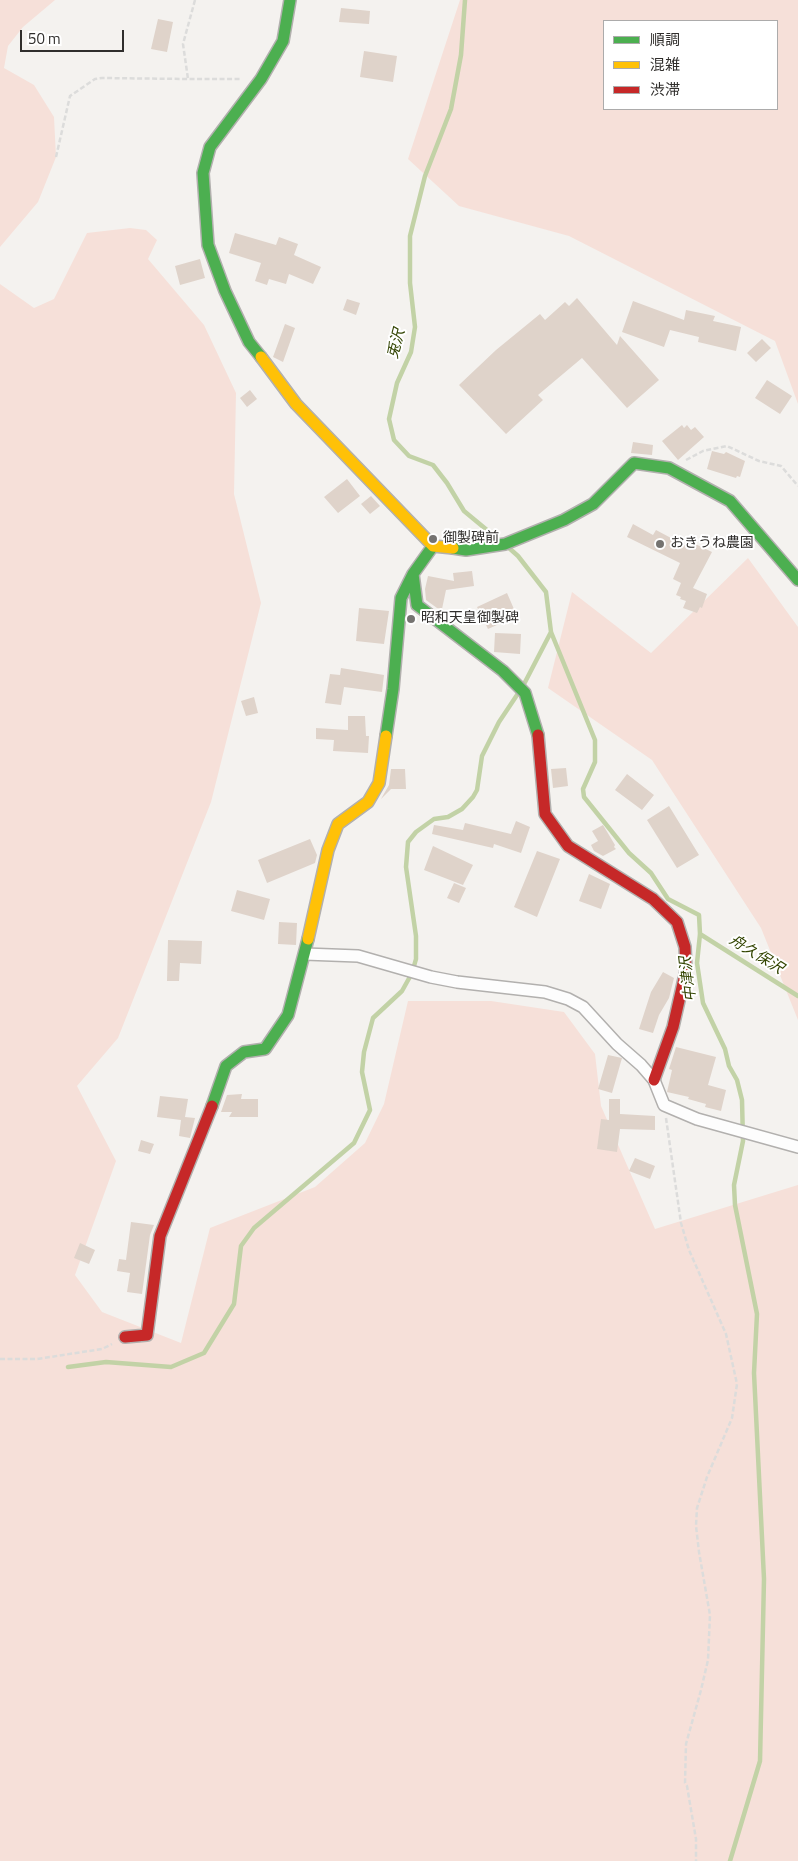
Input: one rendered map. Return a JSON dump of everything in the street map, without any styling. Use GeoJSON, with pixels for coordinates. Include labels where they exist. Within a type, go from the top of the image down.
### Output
{"type":"FeatureCollection","features":[{"type":"Feature","properties":{"kind":"street"},"geometry":{"type":"LineString","coordinates":[[290,0],[282,41],[261,79],[210,147],[203,172],[208,244],[225,291],[249,342],[296,404],[433,546],[466,550],[504,544],[564,520],[593,504],[634,464],[669,468],[730,501],[798,580]]}},
{"type":"Feature","properties":{"kind":"street"},"geometry":{"type":"LineString","coordinates":[[125,1337],[147,1335],[160,1236],[206,1124],[226,1066],[244,1052],[265,1049],[288,1015],[328,850],[338,824],[368,802],[379,783],[402,598],[413,574],[433,546]]}},
{"type":"Feature","properties":{"kind":"street"},"geometry":{"type":"LineString","coordinates":[[413,574],[417,605],[503,671],[525,694],[538,730],[545,814],[568,846],[653,899],[677,922],[686,946],[686,970],[673,1027],[654,1080]]}},
{"type":"Feature","properties":{"kind":"street"},"geometry":{"type":"LineString","coordinates":[[304,954],[358,956],[431,977],[457,982],[545,992],[568,999],[583,1007],[641,1065],[654,1080],[664,1104],[697,1119],[798,1147]]}},
{"type":"Feature","properties":{"kind":"path"},"geometry":{"type":"LineString","coordinates":[[188,79],[183,44],[195,0]]}},
{"type":"Feature","properties":{"kind":"path"},"geometry":{"type":"LineString","coordinates":[[56,157],[70,96],[95,80],[102,78],[261,79]]}},
{"type":"Feature","properties":{"kind":"path"},"geometry":{"type":"LineString","coordinates":[[669,468],[703,451],[727,446],[759,461],[781,466],[798,486]]}},
{"type":"Feature","properties":{"kind":"path"},"geometry":{"type":"LineString","coordinates":[[664,1104],[670,1160],[681,1223],[689,1250],[726,1334],[738,1384],[732,1418],[706,1477],[697,1508],[696,1526],[699,1552],[710,1615],[708,1660],[702,1690],[686,1744],[685,1783],[696,1839],[696,1861]]}},
{"type":"Feature","properties":{"kind":"path"},"geometry":{"type":"LineString","coordinates":[[0,1359],[37,1359],[102,1349],[125,1337]]}},
{"type":"Feature","properties":{"kind":"shaded area"},"geometry":{"type":"Polygon","coordinates":[[[0,0],[55,0],[23,27],[8,46],[4,68],[34,85],[54,117],[56,157],[38,202],[0,247],[0,0]]]}},
{"type":"Feature","properties":{"kind":"shaded area"},"geometry":{"type":"Polygon","coordinates":[[[460,0],[798,0],[798,404],[775,341],[569,236],[459,206],[408,159],[460,0]]]}},
{"type":"Feature","properties":{"kind":"shaded area"},"geometry":{"type":"Polygon","coordinates":[[[130,228],[146,230],[157,240],[148,259],[204,325],[236,393],[234,494],[261,603],[211,802],[118,1038],[77,1086],[116,1161],[75,1275],[102,1312],[181,1343],[210,1228],[315,1187],[365,1143],[384,1104],[408,1001],[491,1001],[564,1012],[595,1054],[601,1106],[655,1229],[798,1185],[798,1861],[0,1861],[0,284],[34,308],[54,299],[87,233],[130,228]]]}},
{"type":"Feature","properties":{"kind":"shaded area"},"geometry":{"type":"Polygon","coordinates":[[[748,558],[798,627],[798,1020],[761,928],[652,760],[548,688],[572,592],[651,653],[748,558]]]}},
{"type":"Feature","properties":{"kind":"building"},"geometry":{"type":"Polygon","coordinates":[[[341,8],[370,11],[369,24],[339,22],[341,8]]]}},
{"type":"Feature","properties":{"kind":"building"},"geometry":{"type":"Polygon","coordinates":[[[158,19],[173,22],[167,52],[151,49],[158,19]]]}},
{"type":"Feature","properties":{"kind":"building"},"geometry":{"type":"Polygon","coordinates":[[[364,51],[397,56],[393,82],[360,77],[364,51]]]}},
{"type":"Feature","properties":{"kind":"building"},"geometry":{"type":"Polygon","coordinates":[[[235,233],[276,245],[279,237],[298,244],[294,255],[321,267],[313,284],[289,274],[286,284],[269,279],[267,285],[255,281],[261,263],[229,253],[235,233]]]}},
{"type":"Feature","properties":{"kind":"building"},"geometry":{"type":"Polygon","coordinates":[[[200,259],[205,278],[180,285],[175,266],[200,259]]]}},
{"type":"Feature","properties":{"kind":"building"},"geometry":{"type":"Polygon","coordinates":[[[577,298],[617,345],[620,336],[659,380],[627,408],[582,358],[538,395],[543,400],[506,434],[459,385],[496,350],[540,314],[545,320],[565,302],[569,306],[577,298]]]}},
{"type":"Feature","properties":{"kind":"building"},"geometry":{"type":"Polygon","coordinates":[[[347,299],[360,303],[356,315],[343,310],[347,299]]]}},
{"type":"Feature","properties":{"kind":"building"},"geometry":{"type":"Polygon","coordinates":[[[633,301],[684,320],[686,310],[715,316],[713,321],[741,327],[736,351],[698,342],[699,337],[670,330],[664,347],[622,332],[633,301]]]}},
{"type":"Feature","properties":{"kind":"building"},"geometry":{"type":"Polygon","coordinates":[[[285,324],[295,328],[283,362],[273,357],[285,324]]]}},
{"type":"Feature","properties":{"kind":"building"},"geometry":{"type":"Polygon","coordinates":[[[762,339],[771,348],[756,362],[747,353],[762,339]]]}},
{"type":"Feature","properties":{"kind":"building"},"geometry":{"type":"Polygon","coordinates":[[[767,380],[792,396],[780,414],[755,398],[767,380]]]}},
{"type":"Feature","properties":{"kind":"building"},"geometry":{"type":"Polygon","coordinates":[[[250,390],[257,399],[247,407],[240,398],[250,390]]]}},
{"type":"Feature","properties":{"kind":"building"},"geometry":{"type":"Polygon","coordinates":[[[682,425],[684,428],[687,425],[691,430],[695,427],[704,437],[678,460],[662,441],[682,425]]]}},
{"type":"Feature","properties":{"kind":"building"},"geometry":{"type":"Polygon","coordinates":[[[633,442],[653,445],[652,455],[631,453],[633,442]]]}},
{"type":"Feature","properties":{"kind":"building"},"geometry":{"type":"Polygon","coordinates":[[[712,451],[724,454],[726,452],[745,461],[740,477],[737,476],[736,478],[707,469],[712,451]]]}},
{"type":"Feature","properties":{"kind":"building"},"geometry":{"type":"Polygon","coordinates":[[[347,479],[360,496],[338,513],[324,497],[347,479]]]}},
{"type":"Feature","properties":{"kind":"building"},"geometry":{"type":"Polygon","coordinates":[[[371,496],[380,506],[370,514],[361,504],[371,496]]]}},
{"type":"Feature","properties":{"kind":"building"},"geometry":{"type":"Polygon","coordinates":[[[633,524],[653,535],[656,530],[686,546],[689,541],[712,552],[693,588],[707,594],[702,608],[700,607],[697,613],[683,608],[686,601],[676,595],[681,583],[673,579],[680,563],[627,537],[633,524]]]}},
{"type":"Feature","properties":{"kind":"building"},"geometry":{"type":"Polygon","coordinates":[[[472,571],[474,586],[446,590],[442,609],[437,608],[426,600],[425,589],[428,576],[454,581],[453,573],[472,571]]]}},
{"type":"Feature","properties":{"kind":"building"},"geometry":{"type":"Polygon","coordinates":[[[507,593],[517,616],[488,629],[477,607],[507,593]]]}},
{"type":"Feature","properties":{"kind":"building"},"geometry":{"type":"Polygon","coordinates":[[[359,608],[389,611],[384,644],[356,641],[359,608]]]}},
{"type":"Feature","properties":{"kind":"building"},"geometry":{"type":"Polygon","coordinates":[[[495,633],[521,634],[520,654],[494,652],[495,633]]]}},
{"type":"Feature","properties":{"kind":"building"},"geometry":{"type":"Polygon","coordinates":[[[341,668],[384,675],[382,692],[344,687],[341,705],[325,703],[330,674],[340,675],[341,668]]]}},
{"type":"Feature","properties":{"kind":"building"},"geometry":{"type":"Polygon","coordinates":[[[254,697],[258,713],[246,716],[241,701],[254,697]]]}},
{"type":"Feature","properties":{"kind":"building"},"geometry":{"type":"Polygon","coordinates":[[[348,716],[365,716],[366,736],[369,736],[368,753],[333,751],[334,740],[316,739],[316,728],[348,730],[348,716]]]}},
{"type":"Feature","properties":{"kind":"building"},"geometry":{"type":"Polygon","coordinates":[[[566,768],[568,786],[553,788],[551,769],[566,768]]]}},
{"type":"Feature","properties":{"kind":"building"},"geometry":{"type":"Polygon","coordinates":[[[391,769],[405,769],[406,789],[391,789],[381,799],[389,785],[391,769]]]}},
{"type":"Feature","properties":{"kind":"building"},"geometry":{"type":"Polygon","coordinates":[[[627,774],[654,795],[642,810],[615,790],[627,774]]]}},
{"type":"Feature","properties":{"kind":"building"},"geometry":{"type":"Polygon","coordinates":[[[669,806],[699,855],[677,868],[647,820],[669,806]]]}},
{"type":"Feature","properties":{"kind":"building"},"geometry":{"type":"Polygon","coordinates":[[[516,821],[530,827],[521,853],[494,844],[493,848],[432,834],[434,825],[463,830],[465,823],[511,834],[516,821]]]}},
{"type":"Feature","properties":{"kind":"building"},"geometry":{"type":"Polygon","coordinates":[[[603,825],[616,849],[603,856],[594,851],[591,845],[598,841],[592,831],[603,825]]]}},
{"type":"Feature","properties":{"kind":"building"},"geometry":{"type":"Polygon","coordinates":[[[310,839],[317,855],[315,863],[267,883],[258,860],[310,839]]]}},
{"type":"Feature","properties":{"kind":"building"},"geometry":{"type":"Polygon","coordinates":[[[433,846],[473,865],[463,885],[424,870],[433,846]]]}},
{"type":"Feature","properties":{"kind":"building"},"geometry":{"type":"Polygon","coordinates":[[[537,851],[560,859],[537,917],[514,907],[537,851]]]}},
{"type":"Feature","properties":{"kind":"building"},"geometry":{"type":"Polygon","coordinates":[[[589,874],[610,884],[601,909],[579,901],[589,874]]]}},
{"type":"Feature","properties":{"kind":"building"},"geometry":{"type":"Polygon","coordinates":[[[454,883],[466,888],[459,903],[447,898],[454,883]]]}},
{"type":"Feature","properties":{"kind":"building"},"geometry":{"type":"Polygon","coordinates":[[[237,890],[270,899],[264,920],[231,911],[237,890]]]}},
{"type":"Feature","properties":{"kind":"building"},"geometry":{"type":"Polygon","coordinates":[[[279,922],[297,923],[296,945],[278,944],[279,922]]]}},
{"type":"Feature","properties":{"kind":"building"},"geometry":{"type":"Polygon","coordinates":[[[168,940],[202,941],[201,964],[180,963],[179,981],[167,981],[168,940]]]}},
{"type":"Feature","properties":{"kind":"building"},"geometry":{"type":"Polygon","coordinates":[[[663,972],[674,978],[669,998],[659,1015],[653,1033],[639,1029],[651,992],[663,972]]]}},
{"type":"Feature","properties":{"kind":"building"},"geometry":{"type":"Polygon","coordinates":[[[676,1047],[716,1057],[708,1085],[726,1090],[721,1111],[705,1107],[706,1104],[688,1099],[689,1097],[667,1092],[672,1070],[669,1069],[676,1047]]]}},
{"type":"Feature","properties":{"kind":"building"},"geometry":{"type":"Polygon","coordinates":[[[608,1055],[622,1058],[612,1093],[598,1089],[608,1055]]]}},
{"type":"Feature","properties":{"kind":"building"},"geometry":{"type":"Polygon","coordinates":[[[242,1094],[241,1099],[258,1099],[258,1117],[229,1117],[232,1112],[221,1112],[227,1095],[242,1094]]]}},
{"type":"Feature","properties":{"kind":"building"},"geometry":{"type":"Polygon","coordinates":[[[160,1096],[188,1099],[185,1117],[195,1118],[190,1138],[179,1136],[181,1120],[157,1117],[160,1096]]]}},
{"type":"Feature","properties":{"kind":"building"},"geometry":{"type":"Polygon","coordinates":[[[609,1099],[620,1099],[620,1114],[655,1116],[655,1130],[620,1129],[617,1152],[597,1149],[601,1119],[609,1120],[609,1099]]]}},
{"type":"Feature","properties":{"kind":"building"},"geometry":{"type":"Polygon","coordinates":[[[141,1140],[154,1144],[150,1154],[138,1151],[141,1140]]]}},
{"type":"Feature","properties":{"kind":"building"},"geometry":{"type":"Polygon","coordinates":[[[635,1158],[655,1166],[650,1179],[629,1171],[635,1158]]]}},
{"type":"Feature","properties":{"kind":"building"},"geometry":{"type":"Polygon","coordinates":[[[131,1222],[154,1225],[150,1235],[142,1294],[127,1292],[130,1273],[117,1271],[119,1259],[126,1260],[131,1222]]]}},
{"type":"Feature","properties":{"kind":"building"},"geometry":{"type":"Polygon","coordinates":[[[80,1243],[95,1250],[89,1264],[74,1258],[80,1243]]]}},
{"type":"Feature","properties":{"kind":"waterway","name":"兎沢"},"geometry":{"type":"LineString","coordinates":[[465,0],[461,55],[451,109],[425,176],[410,236],[410,283],[415,327],[411,352],[397,383],[389,419],[394,440],[409,456],[433,465],[447,483],[464,511],[499,540]]}},
{"type":"Feature","properties":{"kind":"waterway","name":"中津沢"},"geometry":{"type":"LineString","coordinates":[[509,548],[518,556],[546,592],[551,632],[595,740],[595,762],[583,789],[584,797],[629,853],[651,873],[668,899],[699,915],[700,934],[697,963],[703,1003],[725,1049],[729,1066],[737,1080],[742,1100],[743,1141],[734,1185],[735,1205],[757,1314],[754,1373],[764,1579],[760,1761],[730,1861]]}},
{"type":"Feature","properties":{"kind":"waterway"},"geometry":{"type":"LineString","coordinates":[[68,1367],[106,1362],[171,1367],[204,1353],[234,1304],[241,1246],[254,1228],[354,1143],[370,1110],[362,1072],[364,1052],[373,1018],[402,991],[412,973],[416,959],[416,936],[406,867],[408,842],[416,832],[434,819],[448,817],[462,809],[473,797],[477,790],[482,756],[499,722],[523,686],[551,632]]}},
{"type":"Feature","properties":{"kind":"waterway","name":"舟久保沢"},"geometry":{"type":"LineString","coordinates":[[700,934],[798,996]]}},
{"type":"Feature","properties":{"kind":"traffic: fast"},"geometry":{"type":"LineString","coordinates":[[261,357],[249,342],[225,291],[208,245],[203,173],[210,147],[261,79],[283,41],[290,0]]}},
{"type":"Feature","properties":{"kind":"traffic: fast"},"geometry":{"type":"LineString","coordinates":[[453,548],[466,550],[505,544],[564,520],[593,504],[634,463],[669,468],[730,501],[798,580]]}},
{"type":"Feature","properties":{"kind":"traffic: fast"},"geometry":{"type":"LineString","coordinates":[[386,736],[393,689],[401,598],[413,574],[433,546]]}},
{"type":"Feature","properties":{"kind":"traffic: fast"},"geometry":{"type":"LineString","coordinates":[[413,574],[417,605],[503,671],[525,693],[538,735]]}},
{"type":"Feature","properties":{"kind":"traffic: fast"},"geometry":{"type":"LineString","coordinates":[[212,1106],[226,1066],[244,1052],[265,1049],[288,1015],[308,939]]}},
{"type":"Feature","properties":{"kind":"traffic: slow"},"geometry":{"type":"LineString","coordinates":[[261,357],[296,404],[433,546],[453,548]]}},
{"type":"Feature","properties":{"kind":"traffic: slow"},"geometry":{"type":"LineString","coordinates":[[308,939],[328,850],[338,824],[368,802],[379,783],[386,736]]}},
{"type":"Feature","properties":{"kind":"traffic: jam"},"geometry":{"type":"LineString","coordinates":[[538,735],[545,814],[568,846],[653,899],[677,922],[685,947],[686,970],[673,1027],[654,1080]]}},
{"type":"Feature","properties":{"kind":"traffic: jam"},"geometry":{"type":"LineString","coordinates":[[125,1337],[147,1335],[160,1236],[212,1106]]}},
{"type":"Feature","properties":{"kind":"place","name":"御製碑前"},"geometry":{"type":"Point","coordinates":[433,539]}},
{"type":"Feature","properties":{"kind":"place","name":"おきうね農園"},"geometry":{"type":"Point","coordinates":[660,544]}},
{"type":"Feature","properties":{"kind":"place","name":"昭和天皇御製碑"},"geometry":{"type":"Point","coordinates":[411,619]}}]}
